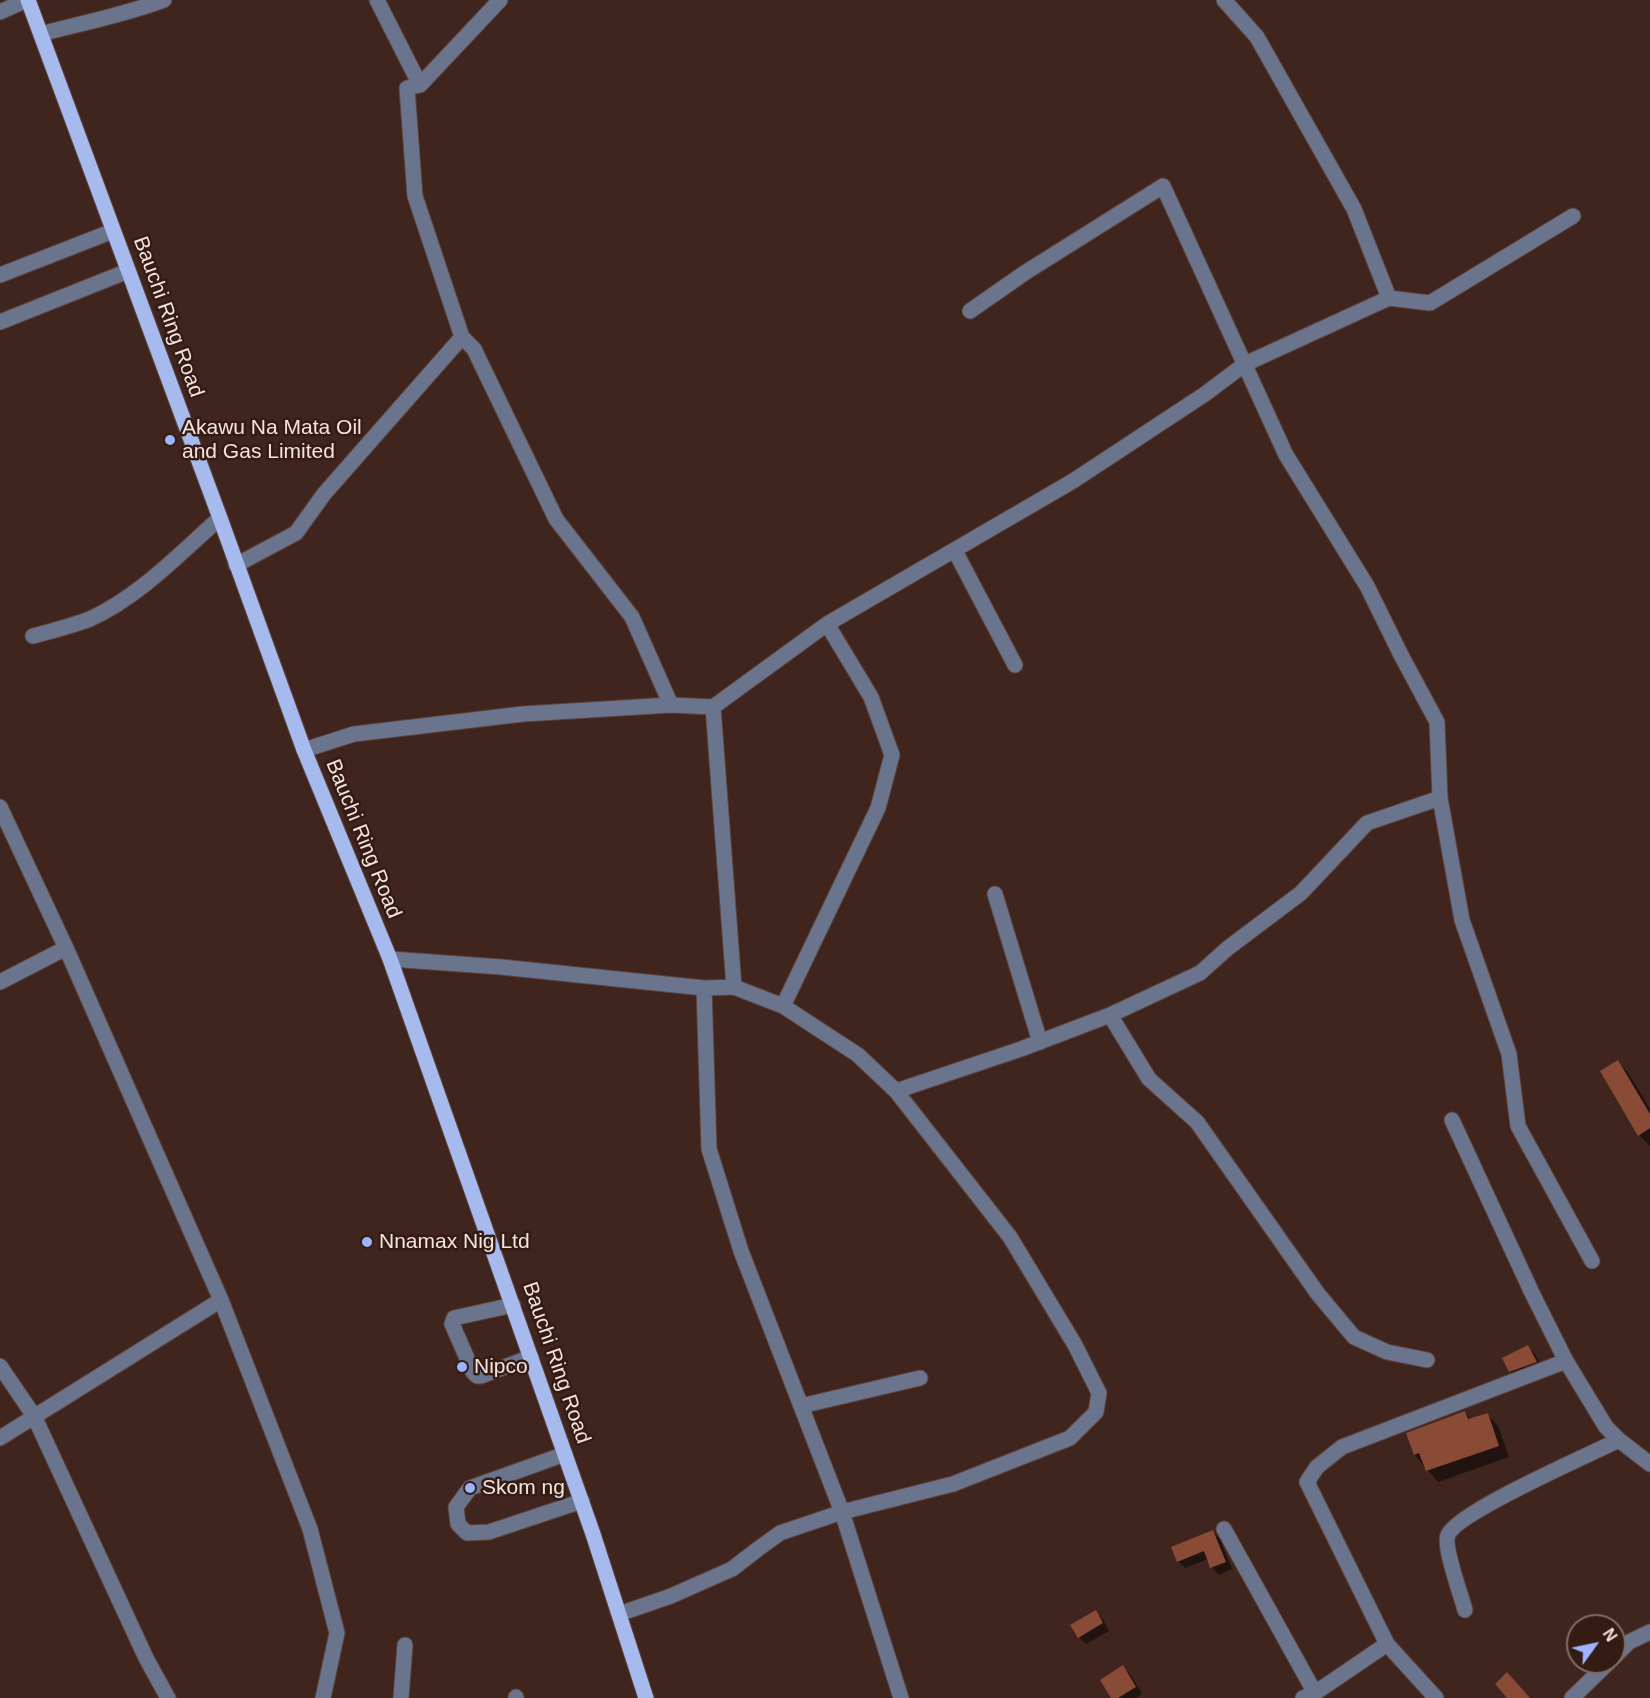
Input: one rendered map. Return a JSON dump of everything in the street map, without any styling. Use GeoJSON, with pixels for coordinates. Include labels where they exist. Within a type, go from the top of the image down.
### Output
{"type":"FeatureCollection","features":[{"type":"Feature","properties":{"kind":"main road","name":"Bauchi Ring Road"},"geometry":{"type":"LineString","coordinates":[[28,0],[304,750],[390,959],[582,1501],[646,1698]]}},
{"type":"Feature","properties":{"kind":"street"},"geometry":{"type":"LineString","coordinates":[[0,12],[28,0]]}},
{"type":"Feature","properties":{"kind":"street"},"geometry":{"type":"LineString","coordinates":[[41,34],[137,10],[164,0]]}},
{"type":"Feature","properties":{"kind":"street"},"geometry":{"type":"LineString","coordinates":[[377,0],[420,85]]}},
{"type":"Feature","properties":{"kind":"street"},"geometry":{"type":"LineString","coordinates":[[500,0],[420,85],[407,88],[415,196],[462,337],[474,349],[556,519],[632,617],[671,705]]}},
{"type":"Feature","properties":{"kind":"street"},"geometry":{"type":"LineString","coordinates":[[1224,0],[1257,37],[1348,198],[1389,298]]}},
{"type":"Feature","properties":{"kind":"street"},"geometry":{"type":"LineString","coordinates":[[970,311],[1026,272],[1163,186],[1286,455],[1367,586],[1437,722],[1440,798],[1462,920],[1509,1054],[1518,1125],[1592,1261]]}},
{"type":"Feature","properties":{"kind":"street"},"geometry":{"type":"LineString","coordinates":[[304,750],[354,734],[523,714],[671,705],[713,707],[827,624],[1073,481],[1205,394],[1245,364],[1389,298],[1430,303],[1574,216]]}},
{"type":"Feature","properties":{"kind":"street"},"geometry":{"type":"LineString","coordinates":[[0,275],[113,231]]}},
{"type":"Feature","properties":{"kind":"street"},"geometry":{"type":"LineString","coordinates":[[0,322],[128,271]]}},
{"type":"Feature","properties":{"kind":"street"},"geometry":{"type":"LineString","coordinates":[[236,565],[296,533],[324,494],[462,337]]}},
{"type":"Feature","properties":{"kind":"street"},"geometry":{"type":"LineString","coordinates":[[33,636],[88,619],[122,602],[151,580],[220,518]]}},
{"type":"Feature","properties":{"kind":"street"},"geometry":{"type":"LineString","coordinates":[[955,551],[1015,665]]}},
{"type":"Feature","properties":{"kind":"street"},"geometry":{"type":"LineString","coordinates":[[783,1006],[878,808],[892,755],[871,697],[827,624]]}},
{"type":"Feature","properties":{"kind":"street"},"geometry":{"type":"LineString","coordinates":[[713,707],[734,987]]}},
{"type":"Feature","properties":{"kind":"street"},"geometry":{"type":"LineString","coordinates":[[896,1091],[1040,1042],[1110,1015],[1200,974],[1228,948],[1301,893],[1367,823],[1440,798]]}},
{"type":"Feature","properties":{"kind":"street"},"geometry":{"type":"LineString","coordinates":[[0,807],[66,948],[221,1300],[310,1529],[337,1634],[323,1698]]}},
{"type":"Feature","properties":{"kind":"street"},"geometry":{"type":"LineString","coordinates":[[994,894],[1040,1042]]}},
{"type":"Feature","properties":{"kind":"street"},"geometry":{"type":"LineString","coordinates":[[0,982],[66,948]]}},
{"type":"Feature","properties":{"kind":"street"},"geometry":{"type":"LineString","coordinates":[[390,959],[501,967],[704,988],[734,987],[783,1006],[858,1055],[896,1091],[1010,1237],[1075,1345],[1099,1393],[1096,1412],[1070,1438],[953,1484],[842,1512],[780,1533],[723,1574],[671,1596],[619,1614]]}},
{"type":"Feature","properties":{"kind":"street"},"geometry":{"type":"LineString","coordinates":[[704,988],[709,1149],[741,1251],[842,1512],[901,1698]]}},
{"type":"Feature","properties":{"kind":"street"},"geometry":{"type":"LineString","coordinates":[[1110,1015],[1149,1079],[1197,1122],[1318,1294],[1354,1337],[1387,1352],[1427,1360]]}},
{"type":"Feature","properties":{"kind":"street"},"geometry":{"type":"LineString","coordinates":[[1452,1120],[1566,1361],[1606,1427],[1650,1464]]}},
{"type":"Feature","properties":{"kind":"street"},"geometry":{"type":"LineString","coordinates":[[0,1438],[221,1300]]}},
{"type":"Feature","properties":{"kind":"street"},"geometry":{"type":"LineString","coordinates":[[513,1305],[454,1318],[452,1324],[473,1372],[477,1376],[531,1357]]}},
{"type":"Feature","properties":{"kind":"street"},"geometry":{"type":"LineString","coordinates":[[1436,1698],[1387,1644],[1307,1482],[1317,1467],[1342,1447],[1566,1361]]}},
{"type":"Feature","properties":{"kind":"street"},"geometry":{"type":"LineString","coordinates":[[0,1366],[34,1416],[146,1658],[168,1698]]}},
{"type":"Feature","properties":{"kind":"street"},"geometry":{"type":"LineString","coordinates":[[801,1406],[920,1378]]}},
{"type":"Feature","properties":{"kind":"street"},"geometry":{"type":"LineString","coordinates":[[1465,1610],[1449,1555],[1447,1536],[1453,1526],[1492,1501],[1619,1440]]}},
{"type":"Feature","properties":{"kind":"street"},"geometry":{"type":"LineString","coordinates":[[565,1454],[470,1488],[456,1507],[458,1524],[467,1533],[489,1532],[582,1501]]}},
{"type":"Feature","properties":{"kind":"street"},"geometry":{"type":"LineString","coordinates":[[1224,1529],[1309,1695],[1387,1644]]}},
{"type":"Feature","properties":{"kind":"street"},"geometry":{"type":"LineString","coordinates":[[1626,1645],[1650,1632]]}},
{"type":"Feature","properties":{"kind":"street"},"geometry":{"type":"LineString","coordinates":[[401,1698],[405,1646]]}},
{"type":"Feature","properties":{"kind":"street"},"geometry":{"type":"LineString","coordinates":[[1572,1698],[1597,1674]]}},
{"type":"Feature","properties":{"kind":"building"},"geometry":{"type":"Polygon","coordinates":[[[1618,1060],[1650,1114],[1650,1128],[1638,1136],[1600,1071],[1618,1060]]]}},
{"type":"Feature","properties":{"kind":"building"},"geometry":{"type":"Polygon","coordinates":[[[1528,1345],[1537,1362],[1509,1372],[1502,1358],[1528,1345]]]}},
{"type":"Feature","properties":{"kind":"building"},"geometry":{"type":"Polygon","coordinates":[[[1465,1411],[1468,1419],[1488,1413],[1499,1446],[1426,1471],[1419,1453],[1414,1455],[1406,1433],[1465,1411]]]}},
{"type":"Feature","properties":{"kind":"building"},"geometry":{"type":"Polygon","coordinates":[[[1213,1530],[1226,1562],[1210,1568],[1204,1551],[1177,1562],[1171,1547],[1213,1530]]]}},
{"type":"Feature","properties":{"kind":"building"},"geometry":{"type":"Polygon","coordinates":[[[1096,1610],[1103,1623],[1078,1638],[1070,1625],[1096,1610]]]}},
{"type":"Feature","properties":{"kind":"building"},"geometry":{"type":"Polygon","coordinates":[[[1123,1665],[1136,1687],[1118,1698],[1111,1698],[1100,1680],[1123,1665]]]}},
{"type":"Feature","properties":{"kind":"building"},"geometry":{"type":"Polygon","coordinates":[[[1507,1672],[1530,1698],[1507,1698],[1495,1684],[1507,1672]]]}},
{"type":"Feature","properties":{"kind":"place","name":"Akawu Na Mata Oil and Gas Limited"},"geometry":{"type":"Point","coordinates":[170,440]}},
{"type":"Feature","properties":{"kind":"place","name":"Nnamax Nig Ltd"},"geometry":{"type":"Point","coordinates":[367,1242]}},
{"type":"Feature","properties":{"kind":"place","name":"Nipco"},"geometry":{"type":"Point","coordinates":[462,1367]}},
{"type":"Feature","properties":{"kind":"place","name":"Skom ng"},"geometry":{"type":"Point","coordinates":[470,1488]}}]}
